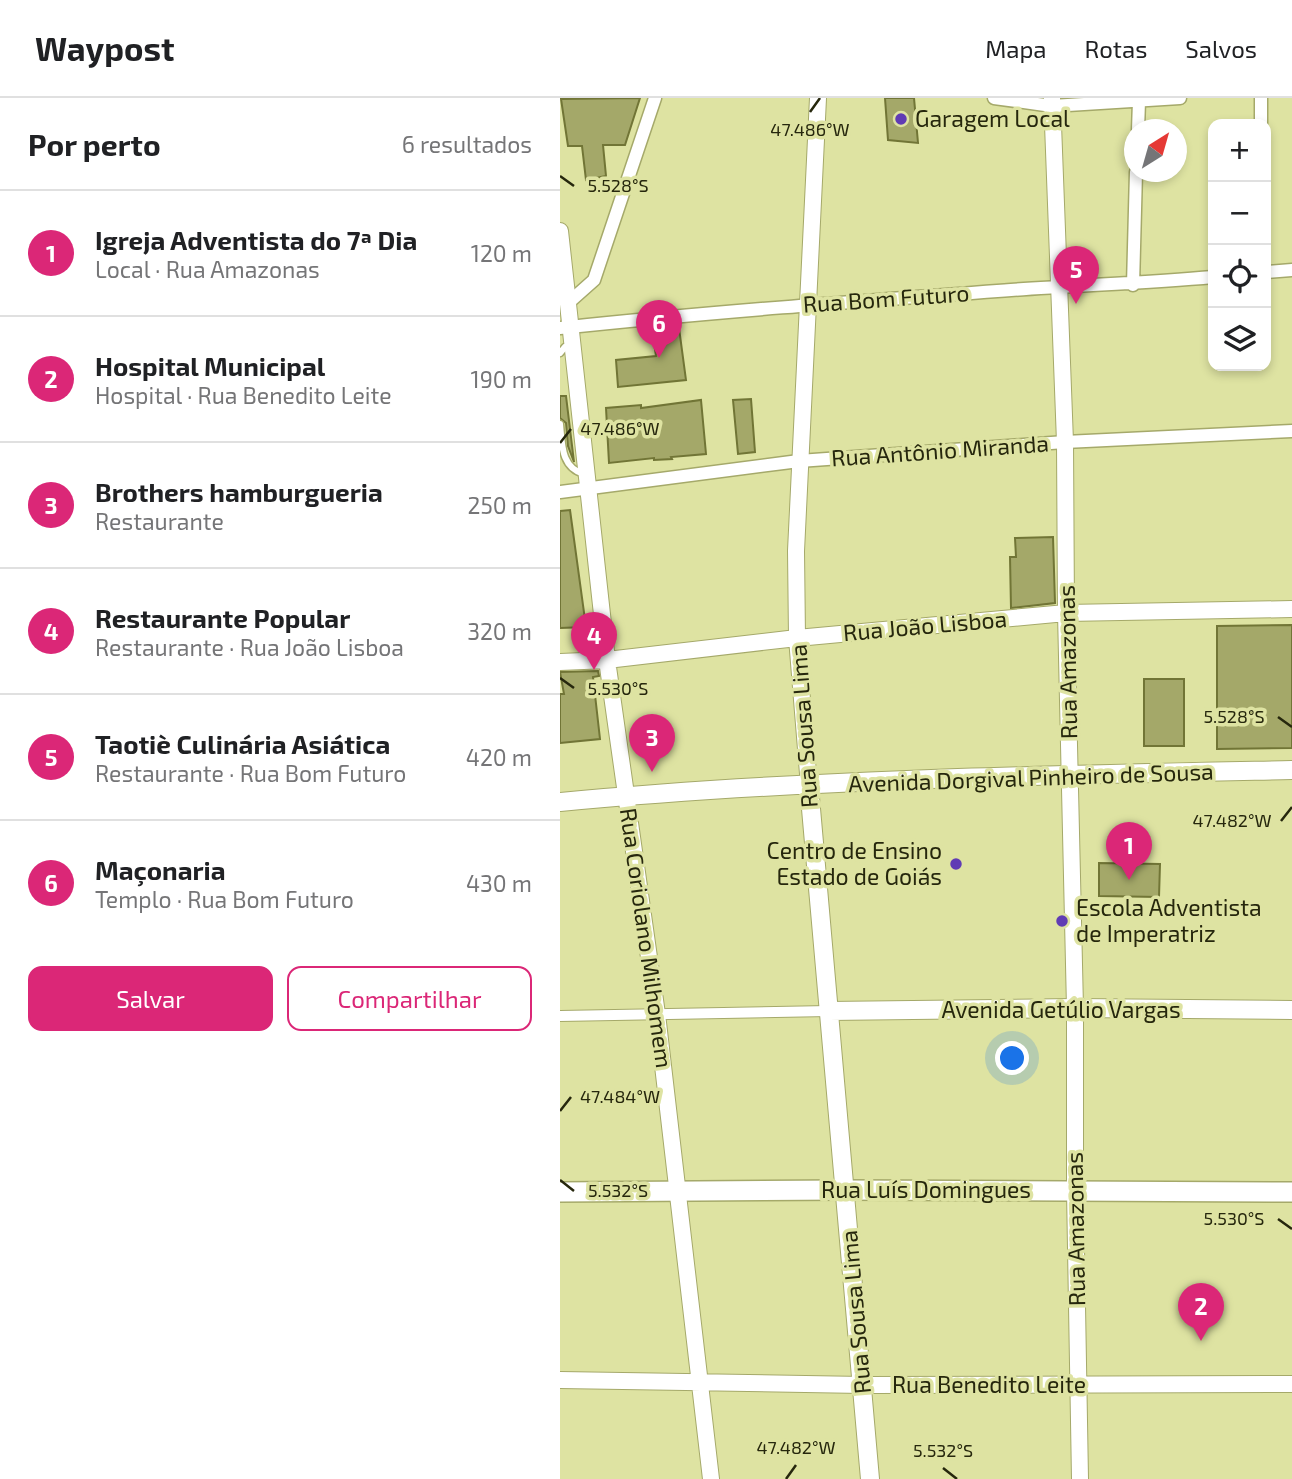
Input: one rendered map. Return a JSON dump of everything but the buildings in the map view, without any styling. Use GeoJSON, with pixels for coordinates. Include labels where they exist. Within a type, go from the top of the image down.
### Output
{"type":"FeatureCollection","features":[{"type":"Feature","properties":{"kind":"main road","name":"Avenida Dorgival Pinheiro de Sousa"},"geometry":{"type":"LineString","coordinates":[[560,802],[808,786],[1070,774],[1292,770]]}},
{"type":"Feature","properties":{"kind":"main road","name":"Rua Sousa Lima"},"geometry":{"type":"LineString","coordinates":[[808,786],[870,1479]]}},
{"type":"Feature","properties":{"kind":"main road","name":"Avenida Getúlio Vargas"},"geometry":{"type":"LineString","coordinates":[[829,1011],[1075,1008],[1292,1010]]}},
{"type":"Feature","properties":{"kind":"main road","name":"Rua Luís Domingues"},"geometry":{"type":"LineString","coordinates":[[560,1192],[1292,1192]]}},
{"type":"Feature","properties":{"kind":"street"},"geometry":{"type":"LineString","coordinates":[[567,304],[594,280],[655,98]]}},
{"type":"Feature","properties":{"kind":"street","name":"Rua Sousa Lima"},"geometry":{"type":"LineString","coordinates":[[808,786],[797,638],[796,551],[818,98]]}},
{"type":"Feature","properties":{"kind":"street"},"geometry":{"type":"LineString","coordinates":[[994,98],[1052,102],[1181,98]]}},
{"type":"Feature","properties":{"kind":"street"},"geometry":{"type":"LineString","coordinates":[[1261,98],[1261,119]]}},
{"type":"Feature","properties":{"kind":"street"},"geometry":{"type":"LineString","coordinates":[[1138,119],[1139,101]]}},
{"type":"Feature","properties":{"kind":"street","name":"Rua Amazonas"},"geometry":{"type":"LineString","coordinates":[[1052,102],[1065,442],[1080,1479]]}},
{"type":"Feature","properties":{"kind":"street"},"geometry":{"type":"LineString","coordinates":[[1133,285],[1136,182]]}},
{"type":"Feature","properties":{"kind":"street","name":"Rua Coriolano Milhomem"},"geometry":{"type":"LineString","coordinates":[[560,231],[567,304],[567,348],[589,482],[607,660],[657,1014],[711,1479]]}},
{"type":"Feature","properties":{"kind":"street"},"geometry":{"type":"LineString","coordinates":[[1271,272],[1292,270]]}},
{"type":"Feature","properties":{"kind":"street","name":"Rua Bom Futuro"},"geometry":{"type":"LineString","coordinates":[[566,327],[810,304],[1058,287],[1133,285],[1208,278]]}},
{"type":"Feature","properties":{"kind":"street","name":"Rua Antônio Miranda"},"geometry":{"type":"LineString","coordinates":[[560,492],[589,482],[799,461],[1065,442],[1292,431]]}},
{"type":"Feature","properties":{"kind":"street","name":"Rua João Lisboa"},"geometry":{"type":"LineString","coordinates":[[560,662],[607,660],[797,638],[1066,613],[1292,609]]}},
{"type":"Feature","properties":{"kind":"street"},"geometry":{"type":"LineString","coordinates":[[560,1016],[829,1011]]}},
{"type":"Feature","properties":{"kind":"street","name":"Rua Benedito Leite"},"geometry":{"type":"LineString","coordinates":[[560,1380],[863,1385],[1292,1384]]}},
{"type":"Feature","properties":{"kind":"lane"},"geometry":{"type":"LineString","coordinates":[[560,424],[563,456],[589,482]]}},
{"type":"Feature","properties":{"kind":"place","name":"Garagem Local"},"geometry":{"type":"Point","coordinates":[901,119]}},
{"type":"Feature","properties":{"kind":"place","name":"Taotiè Culinária Asiática"},"geometry":{"type":"Point","coordinates":[1076,304]}},
{"type":"Feature","properties":{"kind":"place","name":"Maçonaria"},"geometry":{"type":"Point","coordinates":[659,358]}},
{"type":"Feature","properties":{"kind":"place","name":"Restaurante Popular"},"geometry":{"type":"Point","coordinates":[594,670]}},
{"type":"Feature","properties":{"kind":"place","name":"Brothers hamburgueria"},"geometry":{"type":"Point","coordinates":[652,772]}},
{"type":"Feature","properties":{"kind":"place","name":"Centro de Ensino Estado de Goiás"},"geometry":{"type":"Point","coordinates":[956,864]}},
{"type":"Feature","properties":{"kind":"place","name":"Igreja Adventista do 7ª Dia"},"geometry":{"type":"Point","coordinates":[1129,880]}},
{"type":"Feature","properties":{"kind":"place","name":"Escola Adventista de Imperatriz"},"geometry":{"type":"Point","coordinates":[1062,921]}},
{"type":"Feature","properties":{"kind":"place","name":"Hospital Municipal"},"geometry":{"type":"Point","coordinates":[1201,1341]}}]}
